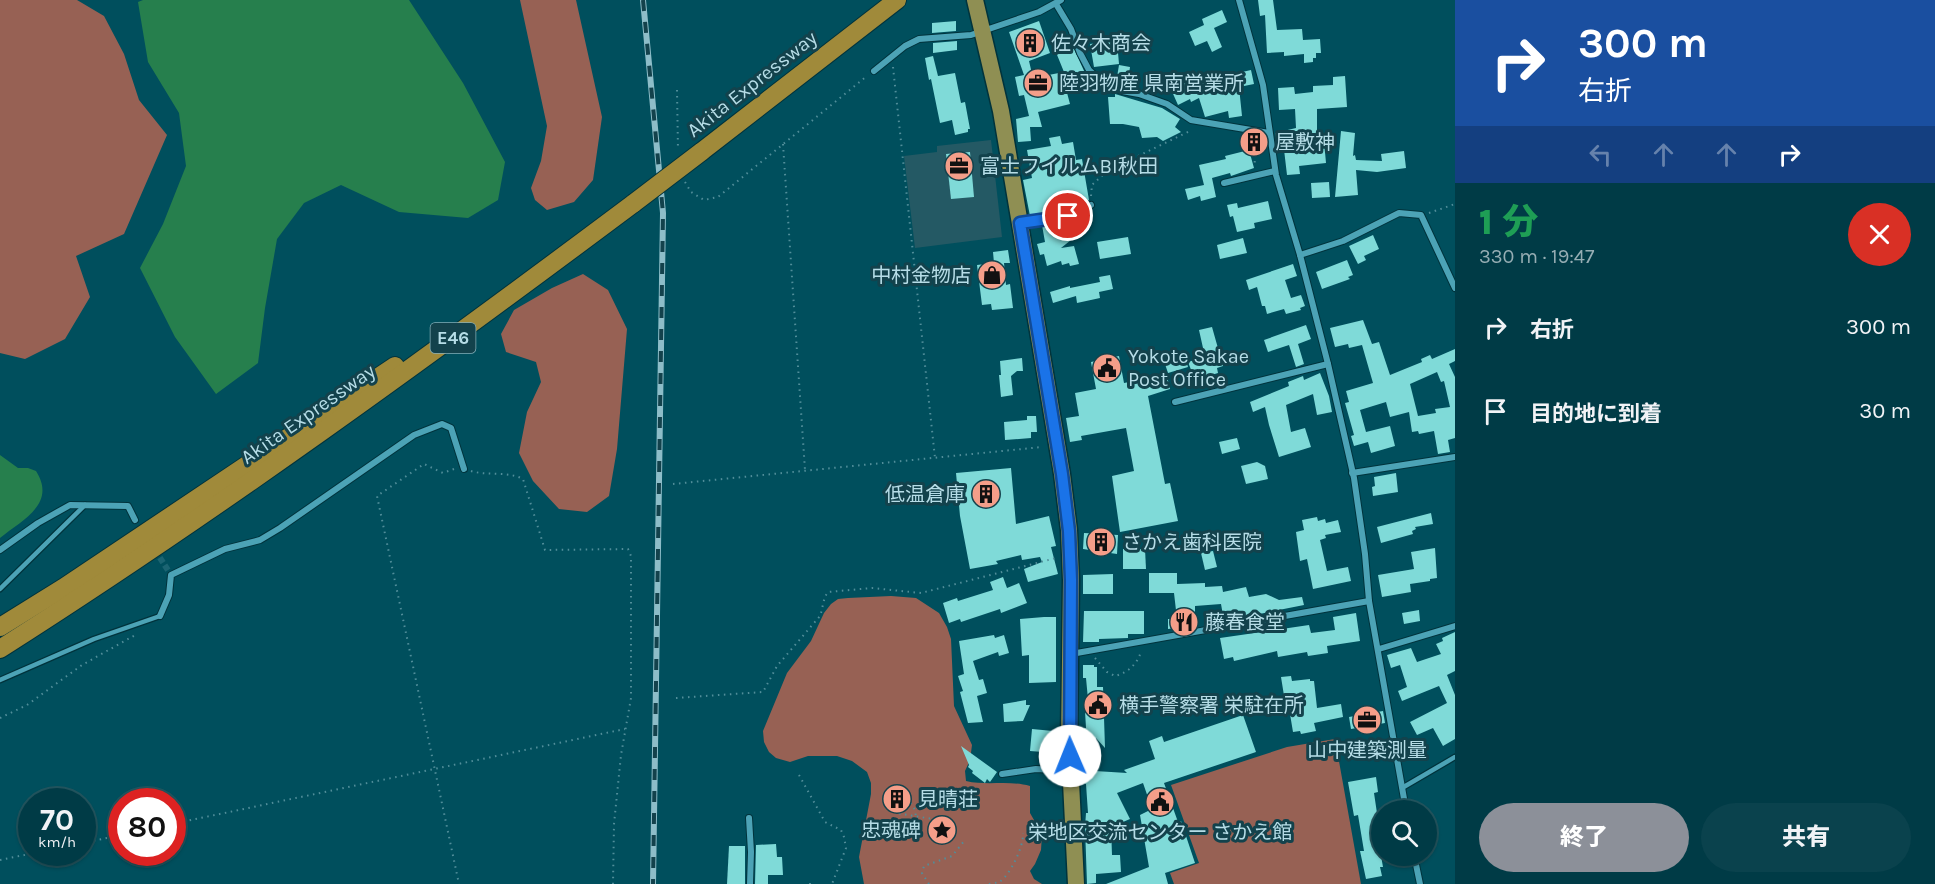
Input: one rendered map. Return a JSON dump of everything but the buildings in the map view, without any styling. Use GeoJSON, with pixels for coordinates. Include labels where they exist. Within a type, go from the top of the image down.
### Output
{"type":"FeatureCollection","features":[{"type":"Feature","properties":{"kind":"highway","name":"Akita Expressway"},"geometry":{"type":"LineString","coordinates":[[0,649],[270,470],[469,327],[897,0]]}},
{"type":"Feature","properties":{"kind":"highway"},"geometry":{"type":"LineString","coordinates":[[975,0],[1000,111],[1020,223],[1067,519],[1070,554],[1071,771],[1076,884]]}},
{"type":"Feature","properties":{"kind":"highway","name":"Akita Expressway"},"geometry":{"type":"LineString","coordinates":[[0,627],[155,527],[634,203]]}},
{"type":"Feature","properties":{"kind":"street"},"geometry":{"type":"LineString","coordinates":[[1239,0],[1263,85],[1275,171],[1300,255],[1328,364],[1352,473],[1365,554],[1369,601],[1404,800]]}},
{"type":"Feature","properties":{"kind":"street"},"geometry":{"type":"LineString","coordinates":[[874,70],[905,46],[919,39],[982,32],[1058,2],[1089,70],[1102,82],[1122,91],[1167,104],[1191,120],[1269,133]]}},
{"type":"Feature","properties":{"kind":"street"},"geometry":{"type":"LineString","coordinates":[[1224,183],[1275,171]]}},
{"type":"Feature","properties":{"kind":"street"},"geometry":{"type":"LineString","coordinates":[[1020,223],[1068,216],[1091,205]]}},
{"type":"Feature","properties":{"kind":"street"},"geometry":{"type":"LineString","coordinates":[[1300,255],[1343,241],[1399,213],[1421,215],[1455,288]]}},
{"type":"Feature","properties":{"kind":"street"},"geometry":{"type":"LineString","coordinates":[[1175,402],[1328,364]]}},
{"type":"Feature","properties":{"kind":"street"},"geometry":{"type":"LineString","coordinates":[[160,616],[169,595],[171,575],[225,549],[260,540],[414,435],[442,424],[452,429],[464,469]]}},
{"type":"Feature","properties":{"kind":"street"},"geometry":{"type":"LineString","coordinates":[[1352,473],[1455,457]]}},
{"type":"Feature","properties":{"kind":"street"},"geometry":{"type":"LineString","coordinates":[[0,550],[38,523],[70,505],[128,506],[135,520]]}},
{"type":"Feature","properties":{"kind":"street"},"geometry":{"type":"LineString","coordinates":[[1071,654],[1369,601]]}},
{"type":"Feature","properties":{"kind":"street"},"geometry":{"type":"LineString","coordinates":[[1379,649],[1455,626]]}},
{"type":"Feature","properties":{"kind":"street"},"geometry":{"type":"LineString","coordinates":[[1002,774],[1036,769],[1071,771]]}},
{"type":"Feature","properties":{"kind":"street"},"geometry":{"type":"LineString","coordinates":[[749,818],[750,884]]}},
{"type":"Feature","properties":{"kind":"street"},"geometry":{"type":"LineString","coordinates":[[1416,866],[1420,884]]}},
{"type":"Feature","properties":{"kind":"lane"},"geometry":{"type":"LineString","coordinates":[[0,589],[85,505]]}},
{"type":"Feature","properties":{"kind":"lane"},"geometry":{"type":"LineString","coordinates":[[0,680],[94,639],[160,616]]}},
{"type":"Feature","properties":{"kind":"lane"},"geometry":{"type":"LineString","coordinates":[[1402,788],[1455,757]]}},
{"type":"Feature","properties":{"kind":"path"},"geometry":{"type":"LineString","coordinates":[[892,57],[935,458]]}},
{"type":"Feature","properties":{"kind":"path"},"geometry":{"type":"LineString","coordinates":[[683,174],[685,184],[691,192],[704,200],[718,197],[874,70]]}},
{"type":"Feature","properties":{"kind":"path"},"geometry":{"type":"LineString","coordinates":[[677,90],[678,153]]}},
{"type":"Feature","properties":{"kind":"path"},"geometry":{"type":"LineString","coordinates":[[1091,205],[1092,185],[1107,171],[1206,123]]}},
{"type":"Feature","properties":{"kind":"path"},"geometry":{"type":"LineString","coordinates":[[783,144],[805,471]]}},
{"type":"Feature","properties":{"kind":"path"},"geometry":{"type":"LineString","coordinates":[[1254,149],[1256,175]]}},
{"type":"Feature","properties":{"kind":"path"},"geometry":{"type":"LineString","coordinates":[[1421,215],[1455,204]]}},
{"type":"Feature","properties":{"kind":"path"},"geometry":{"type":"LineString","coordinates":[[673,484],[1057,445]]}},
{"type":"Feature","properties":{"kind":"path"},"geometry":{"type":"LineString","coordinates":[[459,884],[377,496],[424,464],[443,473],[460,468],[480,474],[518,476],[524,479],[545,550],[628,549],[631,556],[631,698],[614,824],[613,884]]}},
{"type":"Feature","properties":{"kind":"path"},"geometry":{"type":"LineString","coordinates":[[676,698],[763,692],[777,666],[820,616],[828,592],[872,588],[921,593],[1070,554]]}},
{"type":"Feature","properties":{"kind":"path"},"geometry":{"type":"LineString","coordinates":[[0,718],[27,705],[82,665],[140,632]]}},
{"type":"Feature","properties":{"kind":"path"},"geometry":{"type":"LineString","coordinates":[[1090,651],[1107,672],[1115,676],[1129,670],[1139,658],[1140,642]]}},
{"type":"Feature","properties":{"kind":"path"},"geometry":{"type":"LineString","coordinates":[[186,821],[626,729]]}},
{"type":"Feature","properties":{"kind":"path"},"geometry":{"type":"LineString","coordinates":[[799,775],[825,822],[841,830],[844,837],[846,848],[832,884]]}},
{"type":"Feature","properties":{"kind":"path"},"geometry":{"type":"LineString","coordinates":[[904,791],[916,816]]}},
{"type":"Feature","properties":{"kind":"path"},"geometry":{"type":"LineString","coordinates":[[906,797],[906,804],[894,807],[894,811],[951,822]]}},
{"type":"Feature","properties":{"kind":"path"},"geometry":{"type":"LineString","coordinates":[[989,884],[1001,883],[1018,855],[1023,833]]}},
{"type":"Feature","properties":{"kind":"path"},"geometry":{"type":"LineString","coordinates":[[929,884],[922,873],[924,866],[952,856],[965,840]]}},
{"type":"Feature","properties":{"kind":"path"},"geometry":{"type":"LineString","coordinates":[[0,860],[18,856]]}},
{"type":"Feature","properties":{"kind":"shaded area"},"geometry":{"type":"Polygon","coordinates":[[[0,0],[77,0],[104,16],[124,54],[139,100],[167,135],[124,234],[76,256],[90,297],[65,339],[25,359],[0,353],[0,0]]]}},
{"type":"Feature","properties":{"kind":"shaded area"},"geometry":{"type":"Polygon","coordinates":[[[143,0],[409,0],[463,83],[505,162],[498,200],[468,218],[399,212],[341,185],[304,203],[277,239],[258,363],[216,394],[175,337],[140,268],[163,224],[186,166],[179,113],[148,62],[138,2],[143,0]]]}},
{"type":"Feature","properties":{"kind":"shaded area"},"geometry":{"type":"Polygon","coordinates":[[[520,0],[576,0],[602,117],[593,180],[574,202],[547,210],[535,200],[531,188],[541,161],[547,126],[520,0]]]}},
{"type":"Feature","properties":{"kind":"shaded area"},"geometry":{"type":"Polygon","coordinates":[[[991,140],[1002,237],[915,248],[904,156],[937,152],[937,146],[991,140]]]}},
{"type":"Feature","properties":{"kind":"shaded area"},"geometry":{"type":"Polygon","coordinates":[[[583,274],[608,290],[627,329],[617,449],[609,496],[587,512],[559,509],[533,481],[519,453],[527,412],[541,382],[536,362],[506,352],[501,334],[514,310],[552,288],[583,274]]]}},
{"type":"Feature","properties":{"kind":"shaded area"},"geometry":{"type":"Polygon","coordinates":[[[0,455],[18,468],[36,471],[42,493],[40,502],[27,518],[0,538],[0,455]]]}},
{"type":"Feature","properties":{"kind":"shaded area"},"geometry":{"type":"Polygon","coordinates":[[[891,596],[916,598],[939,613],[947,627],[951,639],[954,706],[972,745],[970,760],[965,771],[966,781],[1030,786],[1030,813],[1042,834],[1041,850],[1030,871],[1034,879],[1042,884],[864,884],[859,857],[871,794],[871,783],[867,772],[852,761],[837,756],[808,756],[790,762],[776,758],[769,752],[764,742],[763,731],[787,673],[811,641],[824,613],[831,604],[838,599],[891,596]]]}},
{"type":"Feature","properties":{"kind":"shaded area"},"geometry":{"type":"Polygon","coordinates":[[[1335,739],[1361,884],[1174,884],[1170,873],[1199,863],[1171,785],[1287,747],[1335,739]]]}},
{"type":"Feature","properties":{"kind":"tunnel"},"geometry":{"type":"LineString","coordinates":[[155,550],[171,575]]}},
{"type":"Feature","properties":{"kind":"railway"},"geometry":{"type":"LineString","coordinates":[[643,0],[663,213],[653,884]]}},
{"type":"Feature","properties":{"kind":"place","name":"佐々木商会"},"geometry":{"type":"Point","coordinates":[1030,43]}},
{"type":"Feature","properties":{"kind":"place","name":"陸羽物産 県南営業所"},"geometry":{"type":"Point","coordinates":[1038,83]}},
{"type":"Feature","properties":{"kind":"place","name":"屋敷神"},"geometry":{"type":"Point","coordinates":[1254,142]}},
{"type":"Feature","properties":{"kind":"place","name":"富士フイルムBI秋田"},"geometry":{"type":"Point","coordinates":[959,166]}},
{"type":"Feature","properties":{"kind":"place","name":"中村金物店"},"geometry":{"type":"Point","coordinates":[992,275]}},
{"type":"Feature","properties":{"kind":"place","name":"Yokote Sakae Post Office"},"geometry":{"type":"Point","coordinates":[1107,368]}},
{"type":"Feature","properties":{"kind":"place","name":"低温倉庫"},"geometry":{"type":"Point","coordinates":[986,494]}},
{"type":"Feature","properties":{"kind":"place","name":"さかえ歯科医院"},"geometry":{"type":"Point","coordinates":[1101,542]}},
{"type":"Feature","properties":{"kind":"place","name":"藤春食堂"},"geometry":{"type":"Point","coordinates":[1184,622]}},
{"type":"Feature","properties":{"kind":"place","name":"横手警察署 栄駐在所"},"geometry":{"type":"Point","coordinates":[1098,705]}},
{"type":"Feature","properties":{"kind":"place","name":"山中建築測量"},"geometry":{"type":"Point","coordinates":[1367,720]}},
{"type":"Feature","properties":{"kind":"place","name":"見晴荘"},"geometry":{"type":"Point","coordinates":[897,799]}},
{"type":"Feature","properties":{"kind":"place","name":"栄地区交流センター さかえ館"},"geometry":{"type":"Point","coordinates":[1160,802]}},
{"type":"Feature","properties":{"kind":"place","name":"忠魂碑"},"geometry":{"type":"Point","coordinates":[942,830]}},
{"type":"Feature","properties":{"kind":"route"},"geometry":{"type":"LineString","coordinates":[[1068,216],[1020,223],[1062,474],[1069,531],[1070,756]]}}]}
